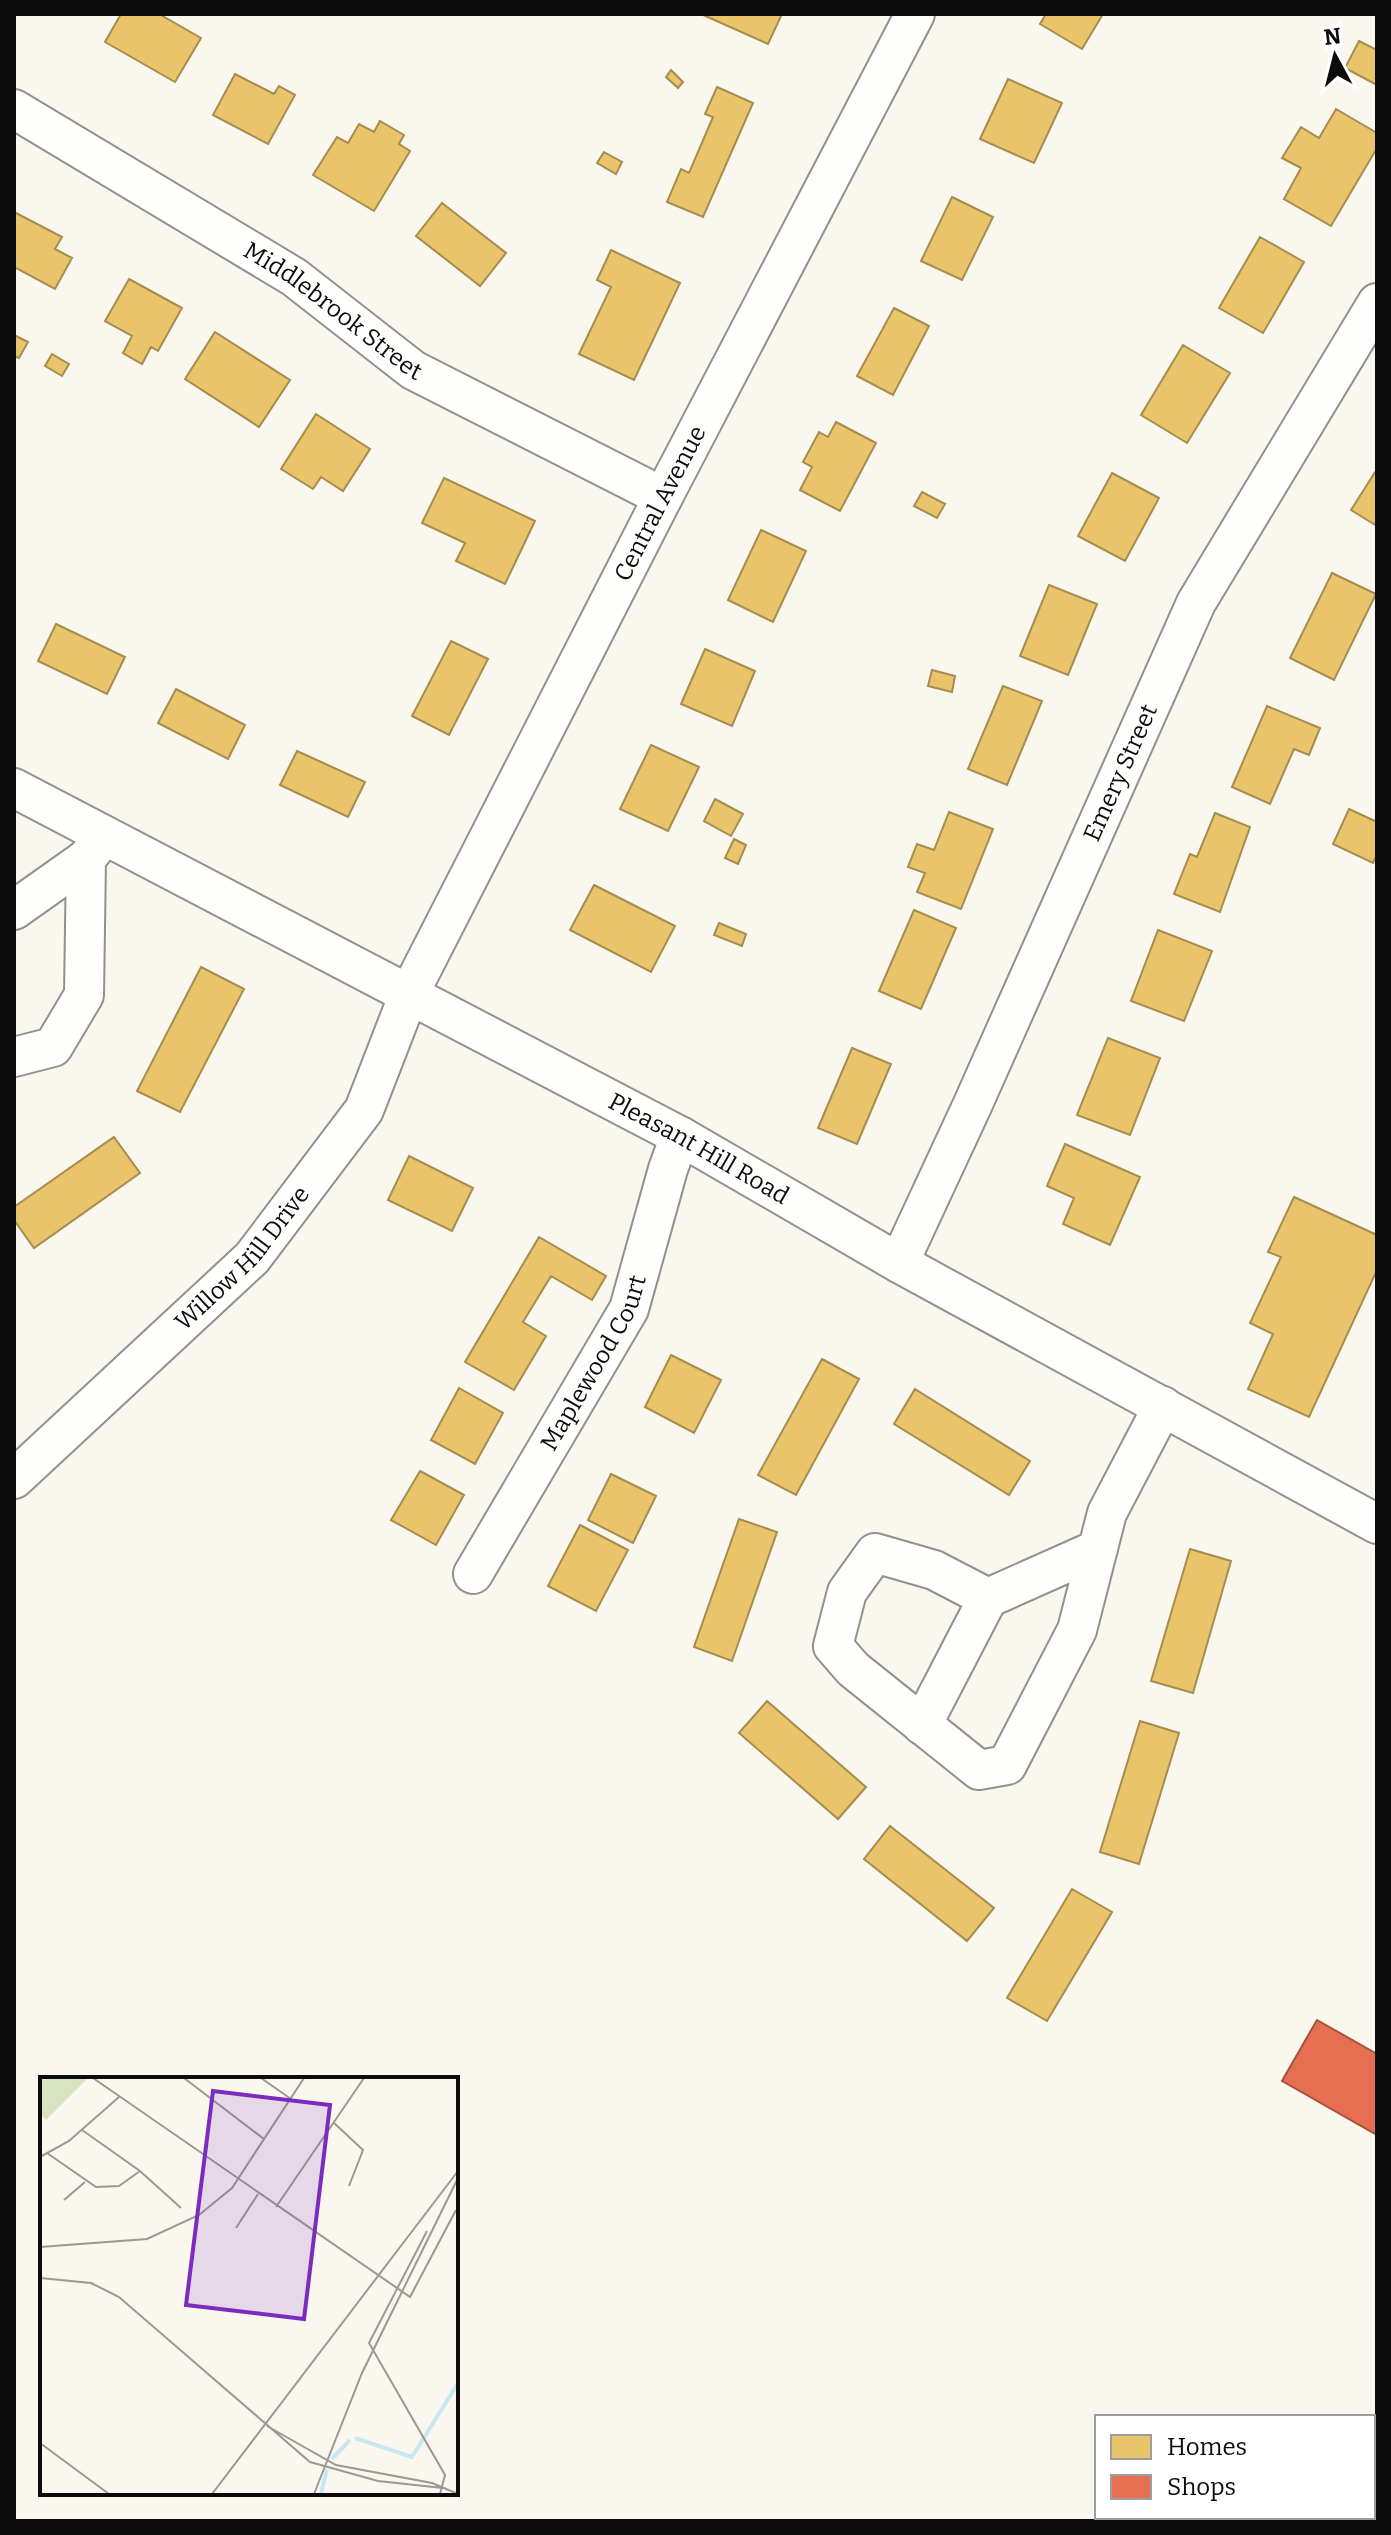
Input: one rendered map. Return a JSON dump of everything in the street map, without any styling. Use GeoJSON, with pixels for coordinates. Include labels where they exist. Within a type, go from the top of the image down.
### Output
{"type":"FeatureCollection","features":[{"type":"Feature","properties":{"kind":"street","name":"Central Avenue"},"geometry":{"type":"LineString","coordinates":[[409,994],[915,14]]}},
{"type":"Feature","properties":{"kind":"street","name":"Middlebrook Street"},"geometry":{"type":"LineString","coordinates":[[14,109],[294,277],[413,370],[663,497]]}},
{"type":"Feature","properties":{"kind":"street","name":"Emery Street"},"geometry":{"type":"LineString","coordinates":[[899,1263],[1196,603],[1377,303]]}},
{"type":"Feature","properties":{"kind":"street","name":"Pleasant Hill Road"},"geometry":{"type":"LineString","coordinates":[[14,788],[95,847],[409,994],[680,1136],[899,1263],[1377,1524]]}},
{"type":"Feature","properties":{"kind":"street"},"geometry":{"type":"LineString","coordinates":[[14,910],[95,847]]}},
{"type":"Feature","properties":{"kind":"street"},"geometry":{"type":"LineString","coordinates":[[14,1057],[53,1047],[84,995],[95,847]]}},
{"type":"Feature","properties":{"kind":"street","name":"Willow Hill Drive"},"geometry":{"type":"LineString","coordinates":[[14,1479],[252,1258],[364,1110],[409,994]]}},
{"type":"Feature","properties":{"kind":"street","name":"Maplewood Court"},"geometry":{"type":"LineString","coordinates":[[473,1574],[629,1309],[680,1136]]}},
{"type":"Feature","properties":{"kind":"street"},"geometry":{"type":"LineString","coordinates":[[988,1598],[934,1570],[875,1553],[847,1592],[833,1646],[853,1669],[979,1770],[1007,1765],[1077,1630],[1107,1513],[1163,1406]]}},
{"type":"Feature","properties":{"kind":"street"},"geometry":{"type":"LineString","coordinates":[[922,1725],[988,1598],[1098,1549]]}},
{"type":"Feature","properties":{"kind":"building: Homes"},"geometry":{"type":"Polygon","coordinates":[[[121,14],[159,14],[201,38],[175,82],[105,42],[121,14]]]}},
{"type":"Feature","properties":{"kind":"building: Homes"},"geometry":{"type":"Polygon","coordinates":[[[701,14],[782,14],[768,44],[701,14]]]}},
{"type":"Feature","properties":{"kind":"building: Homes"},"geometry":{"type":"Polygon","coordinates":[[[1046,14],[1103,14],[1082,49],[1040,24],[1046,14]]]}},
{"type":"Feature","properties":{"kind":"building: Homes"},"geometry":{"type":"Polygon","coordinates":[[[1359,41],[1377,50],[1377,85],[1345,68],[1359,41]]]}},
{"type":"Feature","properties":{"kind":"building: Homes"},"geometry":{"type":"Polygon","coordinates":[[[671,70],[683,82],[678,88],[666,77],[671,70]]]}},
{"type":"Feature","properties":{"kind":"building: Homes"},"geometry":{"type":"Polygon","coordinates":[[[235,74],[274,94],[279,86],[295,95],[268,144],[213,115],[235,74]]]}},
{"type":"Feature","properties":{"kind":"building: Homes"},"geometry":{"type":"Polygon","coordinates":[[[1008,79],[1062,103],[1034,163],[980,139],[1008,79]]]}},
{"type":"Feature","properties":{"kind":"building: Homes"},"geometry":{"type":"Polygon","coordinates":[[[717,87],[753,103],[703,217],[667,202],[681,169],[689,173],[713,117],[705,114],[717,87]]]}},
{"type":"Feature","properties":{"kind":"building: Homes"},"geometry":{"type":"Polygon","coordinates":[[[1336,109],[1377,133],[1377,148],[1331,226],[1284,199],[1301,168],[1282,158],[1301,127],[1319,138],[1336,109]]]}},
{"type":"Feature","properties":{"kind":"building: Homes"},"geometry":{"type":"Polygon","coordinates":[[[380,121],[404,135],[399,144],[410,151],[374,211],[313,175],[337,137],[348,143],[359,124],[374,132],[380,121]]]}},
{"type":"Feature","properties":{"kind":"building: Homes"},"geometry":{"type":"Polygon","coordinates":[[[604,152],[622,162],[616,174],[597,163],[604,152]]]}},
{"type":"Feature","properties":{"kind":"building: Homes"},"geometry":{"type":"Polygon","coordinates":[[[952,197],[993,217],[962,280],[921,261],[952,197]]]}},
{"type":"Feature","properties":{"kind":"building: Homes"},"geometry":{"type":"Polygon","coordinates":[[[442,203],[506,253],[480,286],[416,236],[442,203]]]}},
{"type":"Feature","properties":{"kind":"building: Homes"},"geometry":{"type":"Polygon","coordinates":[[[14,212],[62,237],[55,249],[72,258],[55,289],[14,267],[14,212]]]}},
{"type":"Feature","properties":{"kind":"building: Homes"},"geometry":{"type":"Polygon","coordinates":[[[1260,237],[1304,262],[1263,333],[1219,308],[1260,237]]]}},
{"type":"Feature","properties":{"kind":"building: Homes"},"geometry":{"type":"Polygon","coordinates":[[[611,250],[680,283],[634,380],[579,354],[611,287],[597,280],[611,250]]]}},
{"type":"Feature","properties":{"kind":"building: Homes"},"geometry":{"type":"Polygon","coordinates":[[[129,279],[182,308],[158,351],[151,347],[142,364],[123,353],[132,336],[105,321],[129,279]]]}},
{"type":"Feature","properties":{"kind":"building: Homes"},"geometry":{"type":"Polygon","coordinates":[[[894,308],[929,326],[893,395],[857,376],[894,308]]]}},
{"type":"Feature","properties":{"kind":"building: Homes"},"geometry":{"type":"Polygon","coordinates":[[[215,332],[290,380],[259,427],[185,379],[215,332]]]}},
{"type":"Feature","properties":{"kind":"building: Homes"},"geometry":{"type":"Polygon","coordinates":[[[14,335],[28,342],[19,358],[14,356],[14,335]]]}},
{"type":"Feature","properties":{"kind":"building: Homes"},"geometry":{"type":"Polygon","coordinates":[[[1183,345],[1230,373],[1187,443],[1141,415],[1183,345]]]}},
{"type":"Feature","properties":{"kind":"building: Homes"},"geometry":{"type":"Polygon","coordinates":[[[52,354],[69,364],[62,376],[45,366],[52,354]]]}},
{"type":"Feature","properties":{"kind":"building: Homes"},"geometry":{"type":"Polygon","coordinates":[[[316,414],[370,449],[343,491],[321,477],[313,489],[281,469],[316,414]]]}},
{"type":"Feature","properties":{"kind":"building: Homes"},"geometry":{"type":"Polygon","coordinates":[[[836,422],[876,443],[840,511],[800,490],[812,467],[803,462],[819,432],[828,437],[836,422]]]}},
{"type":"Feature","properties":{"kind":"building: Homes"},"geometry":{"type":"Polygon","coordinates":[[[1377,469],[1377,526],[1351,510],[1377,469]]]}},
{"type":"Feature","properties":{"kind":"building: Homes"},"geometry":{"type":"Polygon","coordinates":[[[1112,473],[1159,498],[1125,561],[1078,536],[1112,473]]]}},
{"type":"Feature","properties":{"kind":"building: Homes"},"geometry":{"type":"Polygon","coordinates":[[[444,478],[535,521],[505,584],[456,561],[465,543],[422,523],[444,478]]]}},
{"type":"Feature","properties":{"kind":"building: Homes"},"geometry":{"type":"Polygon","coordinates":[[[922,492],[945,504],[937,518],[914,506],[922,492]]]}},
{"type":"Feature","properties":{"kind":"building: Homes"},"geometry":{"type":"Polygon","coordinates":[[[761,530],[806,551],[773,622],[728,600],[761,530]]]}},
{"type":"Feature","properties":{"kind":"building: Homes"},"geometry":{"type":"Polygon","coordinates":[[[1332,573],[1376,594],[1334,680],[1290,658],[1332,573]]]}},
{"type":"Feature","properties":{"kind":"building: Homes"},"geometry":{"type":"Polygon","coordinates":[[[1049,585],[1097,604],[1068,675],[1020,656],[1049,585]]]}},
{"type":"Feature","properties":{"kind":"building: Homes"},"geometry":{"type":"Polygon","coordinates":[[[56,624],[125,657],[107,694],[38,661],[56,624]]]}},
{"type":"Feature","properties":{"kind":"building: Homes"},"geometry":{"type":"Polygon","coordinates":[[[451,641],[488,659],[449,735],[412,716],[451,641]]]}},
{"type":"Feature","properties":{"kind":"building: Homes"},"geometry":{"type":"Polygon","coordinates":[[[705,649],[755,671],[732,726],[681,704],[705,649]]]}},
{"type":"Feature","properties":{"kind":"building: Homes"},"geometry":{"type":"Polygon","coordinates":[[[932,670],[955,676],[952,692],[928,686],[932,670]]]}},
{"type":"Feature","properties":{"kind":"building: Homes"},"geometry":{"type":"Polygon","coordinates":[[[1003,686],[1042,701],[1007,785],[968,769],[1003,686]]]}},
{"type":"Feature","properties":{"kind":"building: Homes"},"geometry":{"type":"Polygon","coordinates":[[[176,689],[245,725],[228,759],[158,723],[176,689]]]}},
{"type":"Feature","properties":{"kind":"building: Homes"},"geometry":{"type":"Polygon","coordinates":[[[1267,706],[1320,728],[1309,755],[1294,749],[1270,804],[1232,787],[1267,706]]]}},
{"type":"Feature","properties":{"kind":"building: Homes"},"geometry":{"type":"Polygon","coordinates":[[[651,745],[699,767],[668,831],[620,809],[651,745]]]}},
{"type":"Feature","properties":{"kind":"building: Homes"},"geometry":{"type":"Polygon","coordinates":[[[297,751],[365,782],[348,817],[280,785],[297,751]]]}},
{"type":"Feature","properties":{"kind":"building: Homes"},"geometry":{"type":"Polygon","coordinates":[[[715,799],[743,814],[731,836],[704,821],[715,799]]]}},
{"type":"Feature","properties":{"kind":"building: Homes"},"geometry":{"type":"Polygon","coordinates":[[[1349,809],[1377,822],[1377,855],[1373,863],[1333,844],[1349,809]]]}},
{"type":"Feature","properties":{"kind":"building: Homes"},"geometry":{"type":"Polygon","coordinates":[[[949,812],[993,829],[961,909],[917,892],[925,873],[908,867],[917,844],[934,850],[949,812]]]}},
{"type":"Feature","properties":{"kind":"building: Homes"},"geometry":{"type":"Polygon","coordinates":[[[1215,813],[1250,827],[1220,912],[1174,894],[1190,854],[1197,857],[1215,813]]]}},
{"type":"Feature","properties":{"kind":"building: Homes"},"geometry":{"type":"Polygon","coordinates":[[[734,839],[746,845],[738,864],[725,858],[734,839]]]}},
{"type":"Feature","properties":{"kind":"building: Homes"},"geometry":{"type":"Polygon","coordinates":[[[594,885],[675,926],[651,972],[570,930],[594,885]]]}},
{"type":"Feature","properties":{"kind":"building: Homes"},"geometry":{"type":"Polygon","coordinates":[[[914,910],[956,928],[921,1009],[879,991],[914,910]]]}},
{"type":"Feature","properties":{"kind":"building: Homes"},"geometry":{"type":"Polygon","coordinates":[[[719,923],[746,934],[742,946],[714,935],[719,923]]]}},
{"type":"Feature","properties":{"kind":"building: Homes"},"geometry":{"type":"Polygon","coordinates":[[[1158,930],[1212,951],[1184,1021],[1131,1001],[1158,930]]]}},
{"type":"Feature","properties":{"kind":"building: Homes"},"geometry":{"type":"Polygon","coordinates":[[[201,967],[244,989],[180,1112],[137,1091],[201,967]]]}},
{"type":"Feature","properties":{"kind":"building: Homes"},"geometry":{"type":"Polygon","coordinates":[[[1108,1038],[1160,1058],[1130,1135],[1077,1115],[1108,1038]]]}},
{"type":"Feature","properties":{"kind":"building: Homes"},"geometry":{"type":"Polygon","coordinates":[[[852,1048],[891,1064],[857,1144],[818,1128],[852,1048]]]}},
{"type":"Feature","properties":{"kind":"building: Homes"},"geometry":{"type":"Polygon","coordinates":[[[114,1137],[140,1173],[34,1248],[14,1220],[14,1207],[114,1137]]]}},
{"type":"Feature","properties":{"kind":"building: Homes"},"geometry":{"type":"Polygon","coordinates":[[[1065,1144],[1140,1177],[1110,1245],[1063,1224],[1074,1198],[1047,1186],[1065,1144]]]}},
{"type":"Feature","properties":{"kind":"building: Homes"},"geometry":{"type":"Polygon","coordinates":[[[409,1156],[473,1188],[452,1231],[388,1200],[409,1156]]]}},
{"type":"Feature","properties":{"kind":"building: Homes"},"geometry":{"type":"Polygon","coordinates":[[[1294,1197],[1377,1235],[1377,1270],[1309,1417],[1248,1389],[1273,1334],[1250,1323],[1281,1257],[1268,1252],[1294,1197]]]}},
{"type":"Feature","properties":{"kind":"building: Homes"},"geometry":{"type":"Polygon","coordinates":[[[539,1237],[606,1276],[592,1300],[551,1276],[523,1322],[546,1336],[514,1390],[465,1362],[539,1237]]]}},
{"type":"Feature","properties":{"kind":"building: Homes"},"geometry":{"type":"Polygon","coordinates":[[[671,1355],[721,1380],[694,1433],[645,1407],[671,1355]]]}},
{"type":"Feature","properties":{"kind":"building: Homes"},"geometry":{"type":"Polygon","coordinates":[[[822,1359],[859,1379],[796,1495],[758,1475],[822,1359]]]}},
{"type":"Feature","properties":{"kind":"building: Homes"},"geometry":{"type":"Polygon","coordinates":[[[459,1388],[503,1413],[475,1464],[431,1440],[459,1388]]]}},
{"type":"Feature","properties":{"kind":"building: Homes"},"geometry":{"type":"Polygon","coordinates":[[[915,1389],[1030,1461],[1009,1495],[894,1424],[915,1389]]]}},
{"type":"Feature","properties":{"kind":"building: Homes"},"geometry":{"type":"Polygon","coordinates":[[[420,1471],[464,1495],[436,1545],[391,1520],[420,1471]]]}},
{"type":"Feature","properties":{"kind":"building: Homes"},"geometry":{"type":"Polygon","coordinates":[[[611,1474],[656,1496],[633,1543],[588,1520],[611,1474]]]}},
{"type":"Feature","properties":{"kind":"building: Homes"},"geometry":{"type":"Polygon","coordinates":[[[739,1519],[777,1532],[732,1661],[694,1647],[739,1519]]]}},
{"type":"Feature","properties":{"kind":"building: Homes"},"geometry":{"type":"Polygon","coordinates":[[[580,1525],[628,1550],[596,1611],[548,1586],[580,1525]]]}},
{"type":"Feature","properties":{"kind":"building: Homes"},"geometry":{"type":"Polygon","coordinates":[[[1190,1549],[1231,1561],[1193,1693],[1151,1681],[1190,1549]]]}},
{"type":"Feature","properties":{"kind":"building: Homes"},"geometry":{"type":"Polygon","coordinates":[[[767,1701],[866,1787],[838,1819],[739,1733],[767,1701]]]}},
{"type":"Feature","properties":{"kind":"building: Homes"},"geometry":{"type":"Polygon","coordinates":[[[1140,1721],[1179,1733],[1139,1864],[1100,1852],[1140,1721]]]}},
{"type":"Feature","properties":{"kind":"building: Homes"},"geometry":{"type":"Polygon","coordinates":[[[890,1826],[994,1908],[967,1941],[864,1859],[890,1826]]]}},
{"type":"Feature","properties":{"kind":"building: Homes"},"geometry":{"type":"Polygon","coordinates":[[[1072,1889],[1112,1912],[1047,2021],[1007,1998],[1072,1889]]]}},
{"type":"Feature","properties":{"kind":"building: Shops"},"geometry":{"type":"Polygon","coordinates":[[[1317,2020],[1377,2054],[1377,2135],[1282,2081],[1317,2020]]]}}]}
